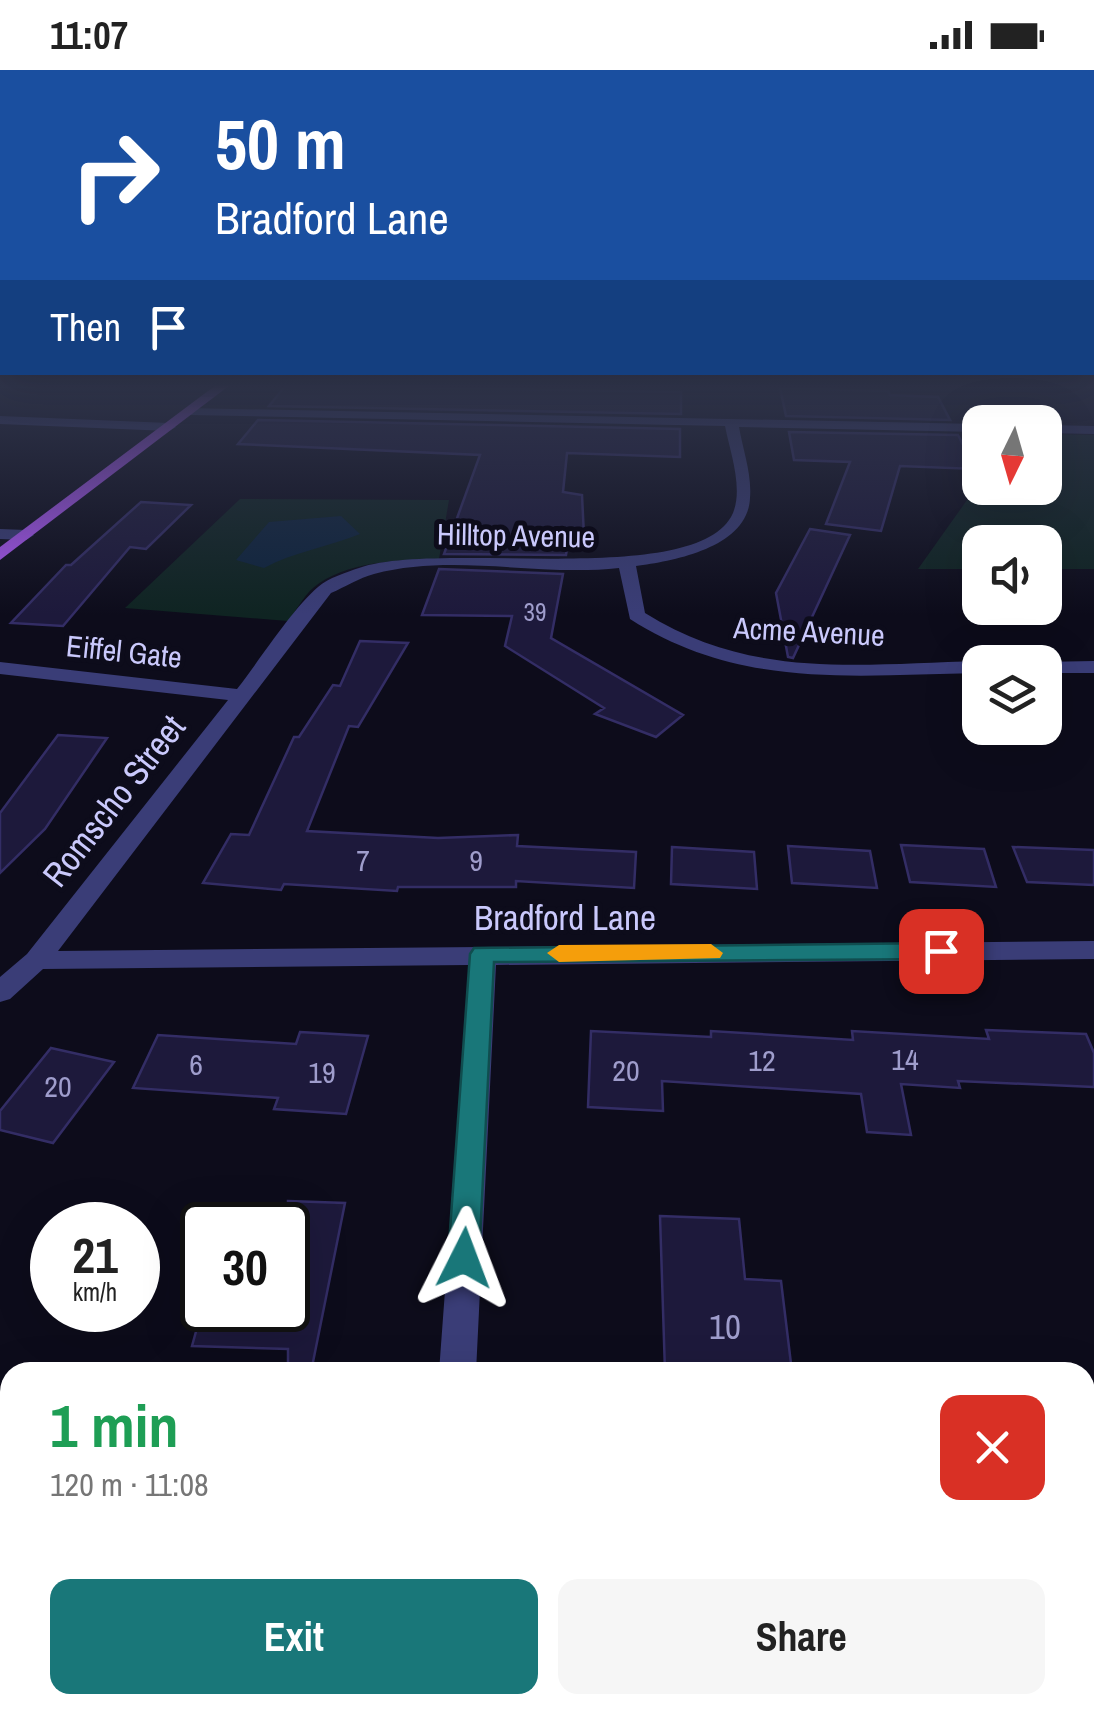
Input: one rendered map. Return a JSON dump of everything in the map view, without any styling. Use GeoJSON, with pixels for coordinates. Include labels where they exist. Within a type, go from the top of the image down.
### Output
{"type":"FeatureCollection","features":[{"type":"Feature","properties":{"kind":"main road"},"geometry":{"type":"LineString","coordinates":[[0,555],[122,462]]}},
{"type":"Feature","properties":{"kind":"street","name":"Hilltop Avenue"},"geometry":{"type":"LineString","coordinates":[[241,695],[325,589],[362,572],[419,562],[627,564],[688,550],[718,537],[738,519],[742,496],[737,462]]}},
{"type":"Feature","properties":{"kind":"street"},"geometry":{"type":"LineString","coordinates":[[0,534],[26,535]]}},
{"type":"Feature","properties":{"kind":"street","name":"Acme Avenue"},"geometry":{"type":"LineString","coordinates":[[627,564],[636,615],[660,634],[701,652],[792,668],[962,667]]}},
{"type":"Feature","properties":{"kind":"street"},"geometry":{"type":"LineString","coordinates":[[1062,667],[1094,666]]}},
{"type":"Feature","properties":{"kind":"street","name":"Eiffel Gate"},"geometry":{"type":"LineString","coordinates":[[0,668],[241,695]]}},
{"type":"Feature","properties":{"kind":"street","name":"Romscho Street"},"geometry":{"type":"LineString","coordinates":[[0,992],[36,960],[241,695]]}},
{"type":"Feature","properties":{"kind":"street","name":"Bradford Lane"},"geometry":{"type":"LineString","coordinates":[[36,960],[1094,950]]}},
{"type":"Feature","properties":{"kind":"street"},"geometry":{"type":"LineString","coordinates":[[457,1362],[482,954]]}},
{"type":"Feature","properties":{"kind":"green space"},"geometry":{"type":"Polygon","coordinates":[[[1062,462],[1094,462],[1094,569],[1062,569],[1062,525],[962,525],[962,569],[918,569],[963,505],[1062,505],[1062,462]]]}},
{"type":"Feature","properties":{"kind":"green space"},"geometry":{"type":"Polygon","coordinates":[[[240,499],[449,500],[439,559],[373,564],[341,572],[313,588],[288,621],[125,608],[240,499]]]}},
{"type":"Feature","properties":{"kind":"water"},"geometry":{"type":"Polygon","coordinates":[[[341,516],[360,534],[264,568],[236,560],[269,522],[341,516]]]}},
{"type":"Feature","properties":{"kind":"building"},"geometry":{"type":"Polygon","coordinates":[[[478,462],[566,462],[563,492],[582,495],[584,536],[569,536],[566,555],[444,554],[478,462]]]}},
{"type":"Feature","properties":{"kind":"building"},"geometry":{"type":"Polygon","coordinates":[[[841,462],[962,462],[962,468],[900,466],[881,531],[826,524],[850,462],[841,462]]]}},
{"type":"Feature","properties":{"kind":"building"},"geometry":{"type":"Polygon","coordinates":[[[141,502],[191,505],[146,549],[130,547],[63,626],[11,623],[66,565],[71,565],[141,502]]]}},
{"type":"Feature","properties":{"kind":"building"},"geometry":{"type":"Polygon","coordinates":[[[810,529],[850,535],[793,658],[788,657],[776,593],[810,529]]]}},
{"type":"Feature","properties":{"kind":"building"},"geometry":{"type":"Polygon","coordinates":[[[439,569],[563,574],[551,638],[683,715],[656,737],[595,714],[604,708],[505,646],[512,616],[422,615],[439,569]]]}},
{"type":"Feature","properties":{"kind":"building"},"geometry":{"type":"Polygon","coordinates":[[[360,641],[408,643],[358,727],[349,726],[307,831],[438,838],[518,835],[517,846],[636,852],[634,888],[516,881],[516,887],[398,887],[397,891],[284,884],[281,890],[203,883],[231,834],[249,835],[294,737],[299,737],[333,685],[340,686],[360,641]]]}},
{"type":"Feature","properties":{"kind":"building"},"geometry":{"type":"Polygon","coordinates":[[[58,735],[107,738],[45,829],[0,873],[0,813],[58,735]]]}},
{"type":"Feature","properties":{"kind":"building"},"geometry":{"type":"Polygon","coordinates":[[[901,845],[984,849],[996,887],[910,882],[901,845]]]}},
{"type":"Feature","properties":{"kind":"building"},"geometry":{"type":"Polygon","coordinates":[[[788,846],[870,851],[877,888],[792,883],[788,846]]]}},
{"type":"Feature","properties":{"kind":"building"},"geometry":{"type":"Polygon","coordinates":[[[672,847],[754,852],[757,889],[671,884],[672,847]]]}},
{"type":"Feature","properties":{"kind":"building"},"geometry":{"type":"Polygon","coordinates":[[[1013,847],[1094,850],[1094,885],[1027,882],[1013,847]]]}},
{"type":"Feature","properties":{"kind":"building"},"geometry":{"type":"Polygon","coordinates":[[[986,1030],[1086,1034],[1094,1053],[1094,1087],[958,1081],[960,1088],[901,1084],[911,1135],[867,1132],[861,1094],[662,1081],[663,1111],[588,1107],[591,1031],[711,1037],[711,1031],[853,1040],[852,1031],[989,1039],[986,1030]]]}},
{"type":"Feature","properties":{"kind":"building"},"geometry":{"type":"Polygon","coordinates":[[[300,1032],[368,1036],[346,1114],[274,1109],[278,1098],[133,1088],[158,1035],[296,1044],[300,1032]]]}},
{"type":"Feature","properties":{"kind":"building"},"geometry":{"type":"Polygon","coordinates":[[[51,1048],[114,1062],[53,1143],[0,1130],[0,1111],[51,1048]]]}},
{"type":"Feature","properties":{"kind":"building"},"geometry":{"type":"Polygon","coordinates":[[[288,1201],[345,1203],[313,1362],[288,1362],[288,1349],[192,1346],[196,1332],[310,1332],[310,1202],[288,1201]]]}},
{"type":"Feature","properties":{"kind":"building"},"geometry":{"type":"Polygon","coordinates":[[[660,1216],[739,1219],[745,1279],[781,1281],[791,1362],[665,1362],[660,1216]]]}},
{"type":"Feature","properties":{"kind":"slow traffic"},"geometry":{"type":"LineString","coordinates":[[559,953],[711,953]]}},
{"type":"Feature","properties":{"kind":"route"},"geometry":{"type":"LineString","coordinates":[[464,1258],[482,954],[941,951]]}}]}
